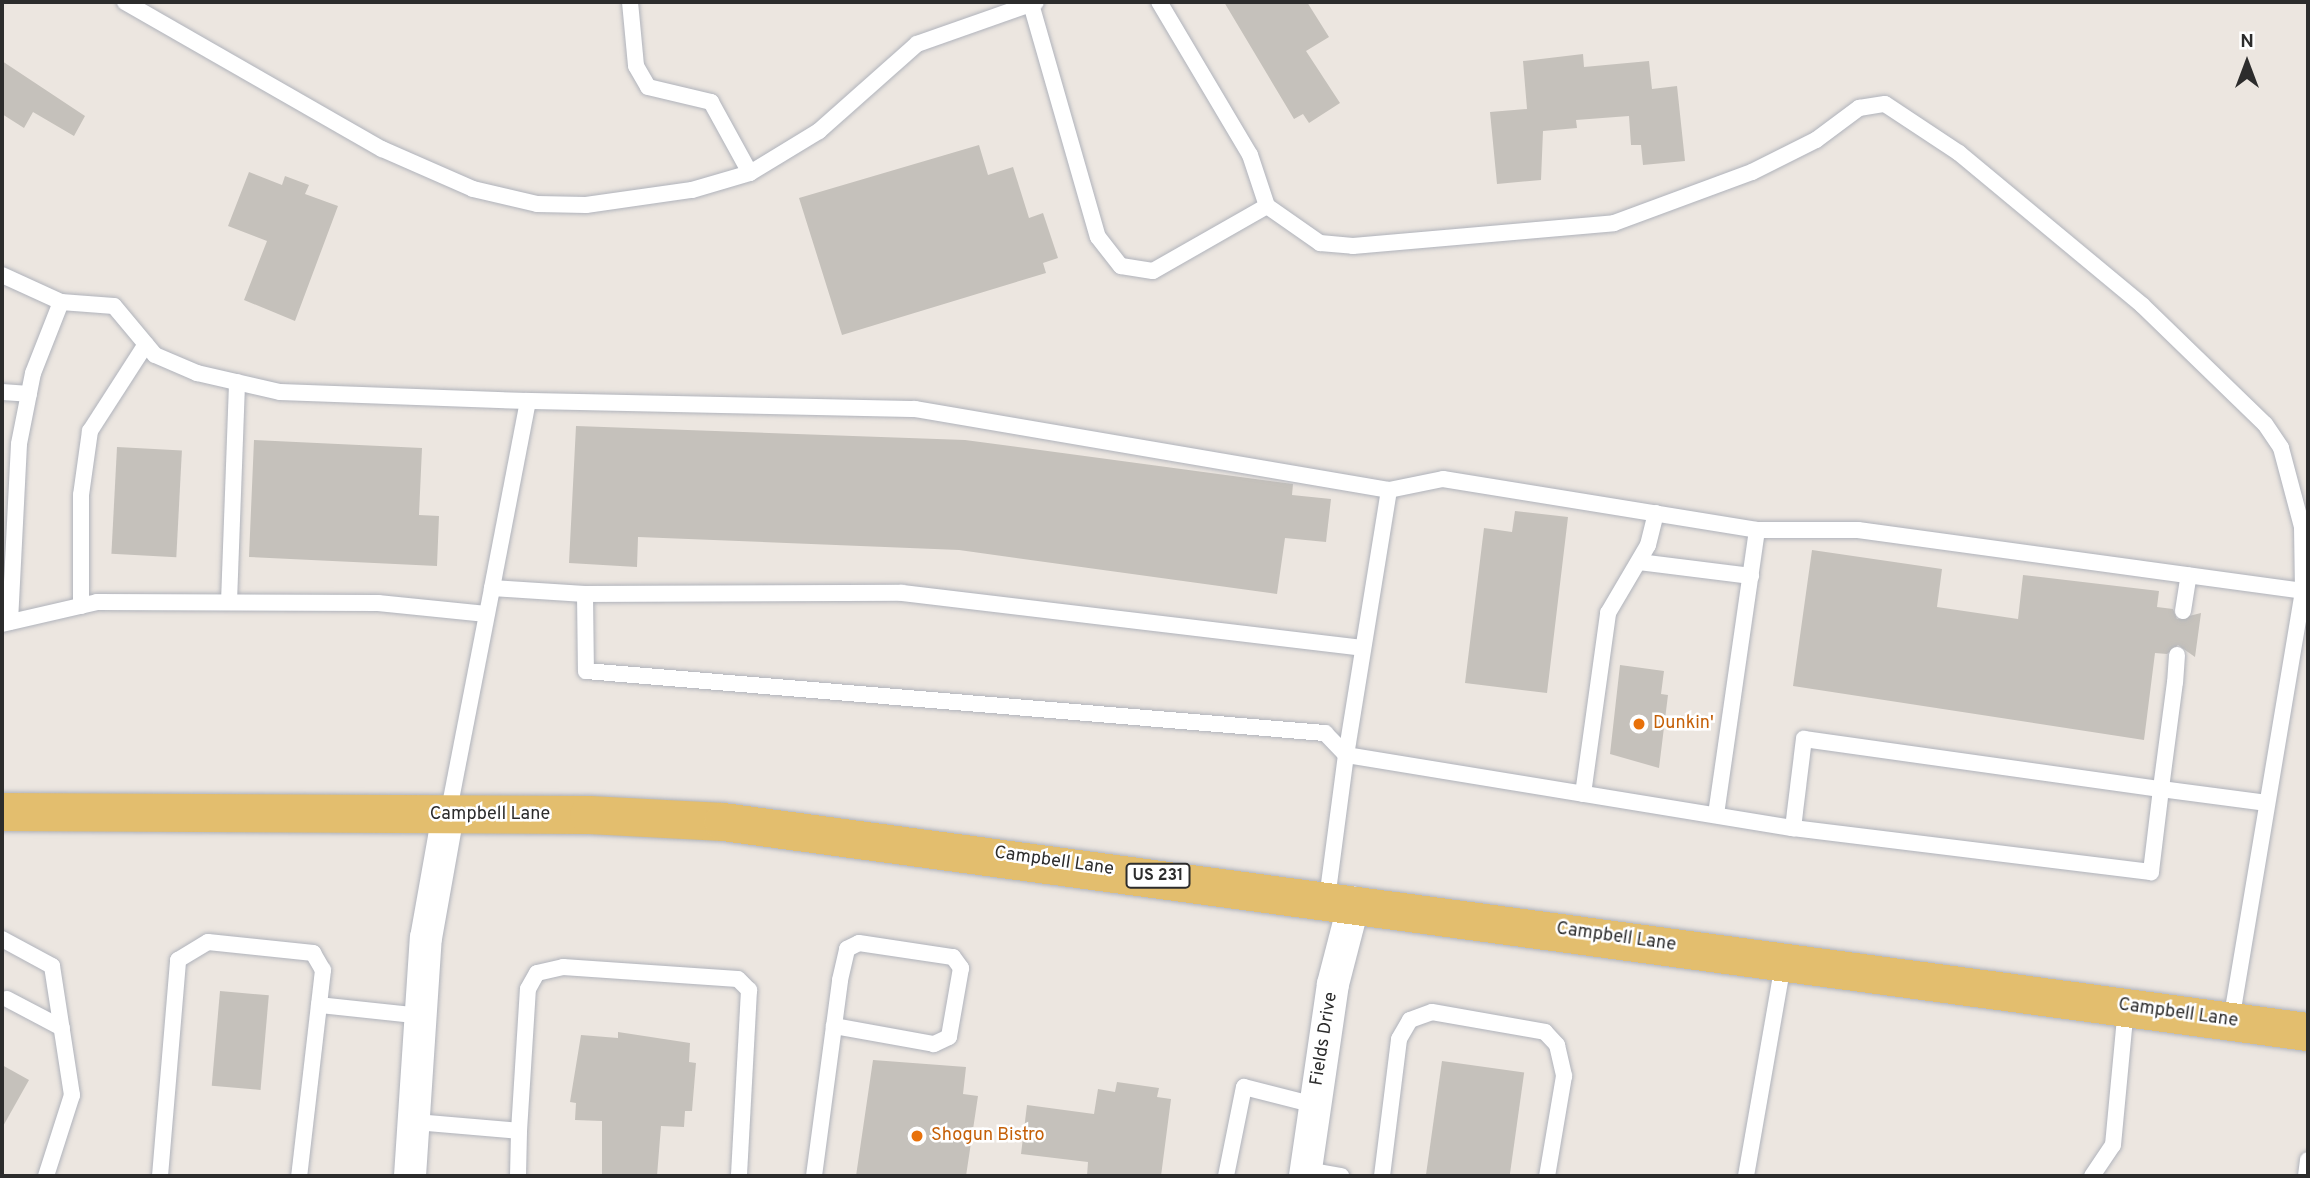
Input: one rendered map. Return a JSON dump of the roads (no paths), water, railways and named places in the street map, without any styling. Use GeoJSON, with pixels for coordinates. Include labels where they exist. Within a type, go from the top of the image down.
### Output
{"type":"FeatureCollection","features":[{"type":"Feature","properties":{"kind":"main road","name":"Campbell Lane"},"geometry":{"type":"LineString","coordinates":[[2,812],[448,815],[723,822],[1340,901],[2308,1032]]}},
{"type":"Feature","properties":{"kind":"street"},"geometry":{"type":"LineString","coordinates":[[410,1176],[433,874],[448,815]]}},
{"type":"Feature","properties":{"kind":"street","name":"Fields Drive"},"geometry":{"type":"LineString","coordinates":[[1306,1173],[1340,901]]}},
{"type":"Feature","properties":{"kind":"lane"},"geometry":{"type":"LineString","coordinates":[[125,2],[150,8],[382,149],[473,189],[537,204],[586,205],[692,190],[750,173],[819,131],[917,44],[1034,3],[1098,237],[1121,266],[1153,271],[1267,206]]}},
{"type":"Feature","properties":{"kind":"lane"},"geometry":{"type":"LineString","coordinates":[[630,2],[636,66],[648,87],[711,102],[750,173]]}},
{"type":"Feature","properties":{"kind":"lane"},"geometry":{"type":"LineString","coordinates":[[1159,2],[1250,155],[1267,206],[1320,243],[1353,246],[1614,223],[1740,177],[1816,140],[1859,108],[1885,104],[1959,153],[2142,305],[2265,424],[2295,486],[2303,591],[2231,1021]]}},
{"type":"Feature","properties":{"kind":"lane"},"geometry":{"type":"LineString","coordinates":[[2,275],[61,302],[114,306],[146,344],[197,373],[280,391],[528,401],[915,409],[1389,490],[1443,479],[1757,530],[1858,530],[2303,591]]}},
{"type":"Feature","properties":{"kind":"lane"},"geometry":{"type":"LineString","coordinates":[[61,302],[29,394],[19,444],[6,623],[80,606],[229,602],[378,603],[486,614]]}},
{"type":"Feature","properties":{"kind":"lane"},"geometry":{"type":"LineString","coordinates":[[80,606],[81,495],[90,430],[146,344]]}},
{"type":"Feature","properties":{"kind":"lane"},"geometry":{"type":"LineString","coordinates":[[229,602],[237,382]]}},
{"type":"Feature","properties":{"kind":"lane"},"geometry":{"type":"LineString","coordinates":[[2,392],[29,394]]}},
{"type":"Feature","properties":{"kind":"lane"},"geometry":{"type":"LineString","coordinates":[[448,815],[528,401]]}},
{"type":"Feature","properties":{"kind":"lane"},"geometry":{"type":"LineString","coordinates":[[1340,901],[1346,755],[1389,490]]}},
{"type":"Feature","properties":{"kind":"lane"},"geometry":{"type":"LineString","coordinates":[[1583,794],[1608,613],[1639,562],[1656,513]]}},
{"type":"Feature","properties":{"kind":"lane"},"geometry":{"type":"LineString","coordinates":[[1716,816],[1757,530]]}},
{"type":"Feature","properties":{"kind":"lane"},"geometry":{"type":"LineString","coordinates":[[1639,562],[1751,576]]}},
{"type":"Feature","properties":{"kind":"lane"},"geometry":{"type":"LineString","coordinates":[[2183,611],[2189,575]]}},
{"type":"Feature","properties":{"kind":"lane"},"geometry":{"type":"LineString","coordinates":[[492,589],[585,594],[902,593],[1363,648]]}},
{"type":"Feature","properties":{"kind":"lane"},"geometry":{"type":"LineString","coordinates":[[585,594],[586,671],[1325,733],[1346,755],[1793,828],[2151,872],[2177,655]]}},
{"type":"Feature","properties":{"kind":"lane"},"geometry":{"type":"LineString","coordinates":[[1793,828],[1804,740],[2267,803]]}},
{"type":"Feature","properties":{"kind":"lane"},"geometry":{"type":"LineString","coordinates":[[2,939],[52,966],[72,1095],[46,1176]]}},
{"type":"Feature","properties":{"kind":"lane"},"geometry":{"type":"LineString","coordinates":[[160,1176],[178,960],[185,950],[208,942],[313,953],[323,970],[299,1176]]}},
{"type":"Feature","properties":{"kind":"lane"},"geometry":{"type":"LineString","coordinates":[[814,1176],[834,1026],[847,949],[859,943],[953,957],[961,968],[949,1037],[934,1044],[834,1026]]}},
{"type":"Feature","properties":{"kind":"lane"},"geometry":{"type":"LineString","coordinates":[[1746,1176],[1783,961]]}},
{"type":"Feature","properties":{"kind":"lane"},"geometry":{"type":"LineString","coordinates":[[518,1176],[528,989],[537,973],[563,967],[738,979],[749,990],[739,1176]]}},
{"type":"Feature","properties":{"kind":"lane"},"geometry":{"type":"LineString","coordinates":[[7,999],[62,1028]]}},
{"type":"Feature","properties":{"kind":"lane"},"geometry":{"type":"LineString","coordinates":[[318,1006],[422,1016]]}},
{"type":"Feature","properties":{"kind":"lane"},"geometry":{"type":"LineString","coordinates":[[2092,1176],[2113,1145],[2126,1007]]}},
{"type":"Feature","properties":{"kind":"lane"},"geometry":{"type":"LineString","coordinates":[[1382,1176],[1399,1039],[1410,1020],[1432,1012],[1545,1032],[1557,1045],[1564,1076],[1547,1176]]}},
{"type":"Feature","properties":{"kind":"lane"},"geometry":{"type":"LineString","coordinates":[[1226,1176],[1244,1087],[1315,1105]]}},
{"type":"Feature","properties":{"kind":"lane"},"geometry":{"type":"LineString","coordinates":[[415,1122],[519,1131]]}},
{"type":"Feature","properties":{"kind":"lane"},"geometry":{"type":"LineString","coordinates":[[2306,1176],[2308,1160]]}},
{"type":"Feature","properties":{"kind":"lane"},"geometry":{"type":"LineString","coordinates":[[1306,1173],[1341,1176]]}},
{"type":"Feature","properties":{"kind":"place","name":"Dunkin'"},"geometry":{"type":"Point","coordinates":[1639,724]}},
{"type":"Feature","properties":{"kind":"place","name":"Shogun Bistro"},"geometry":{"type":"Point","coordinates":[917,1136]}}]}
